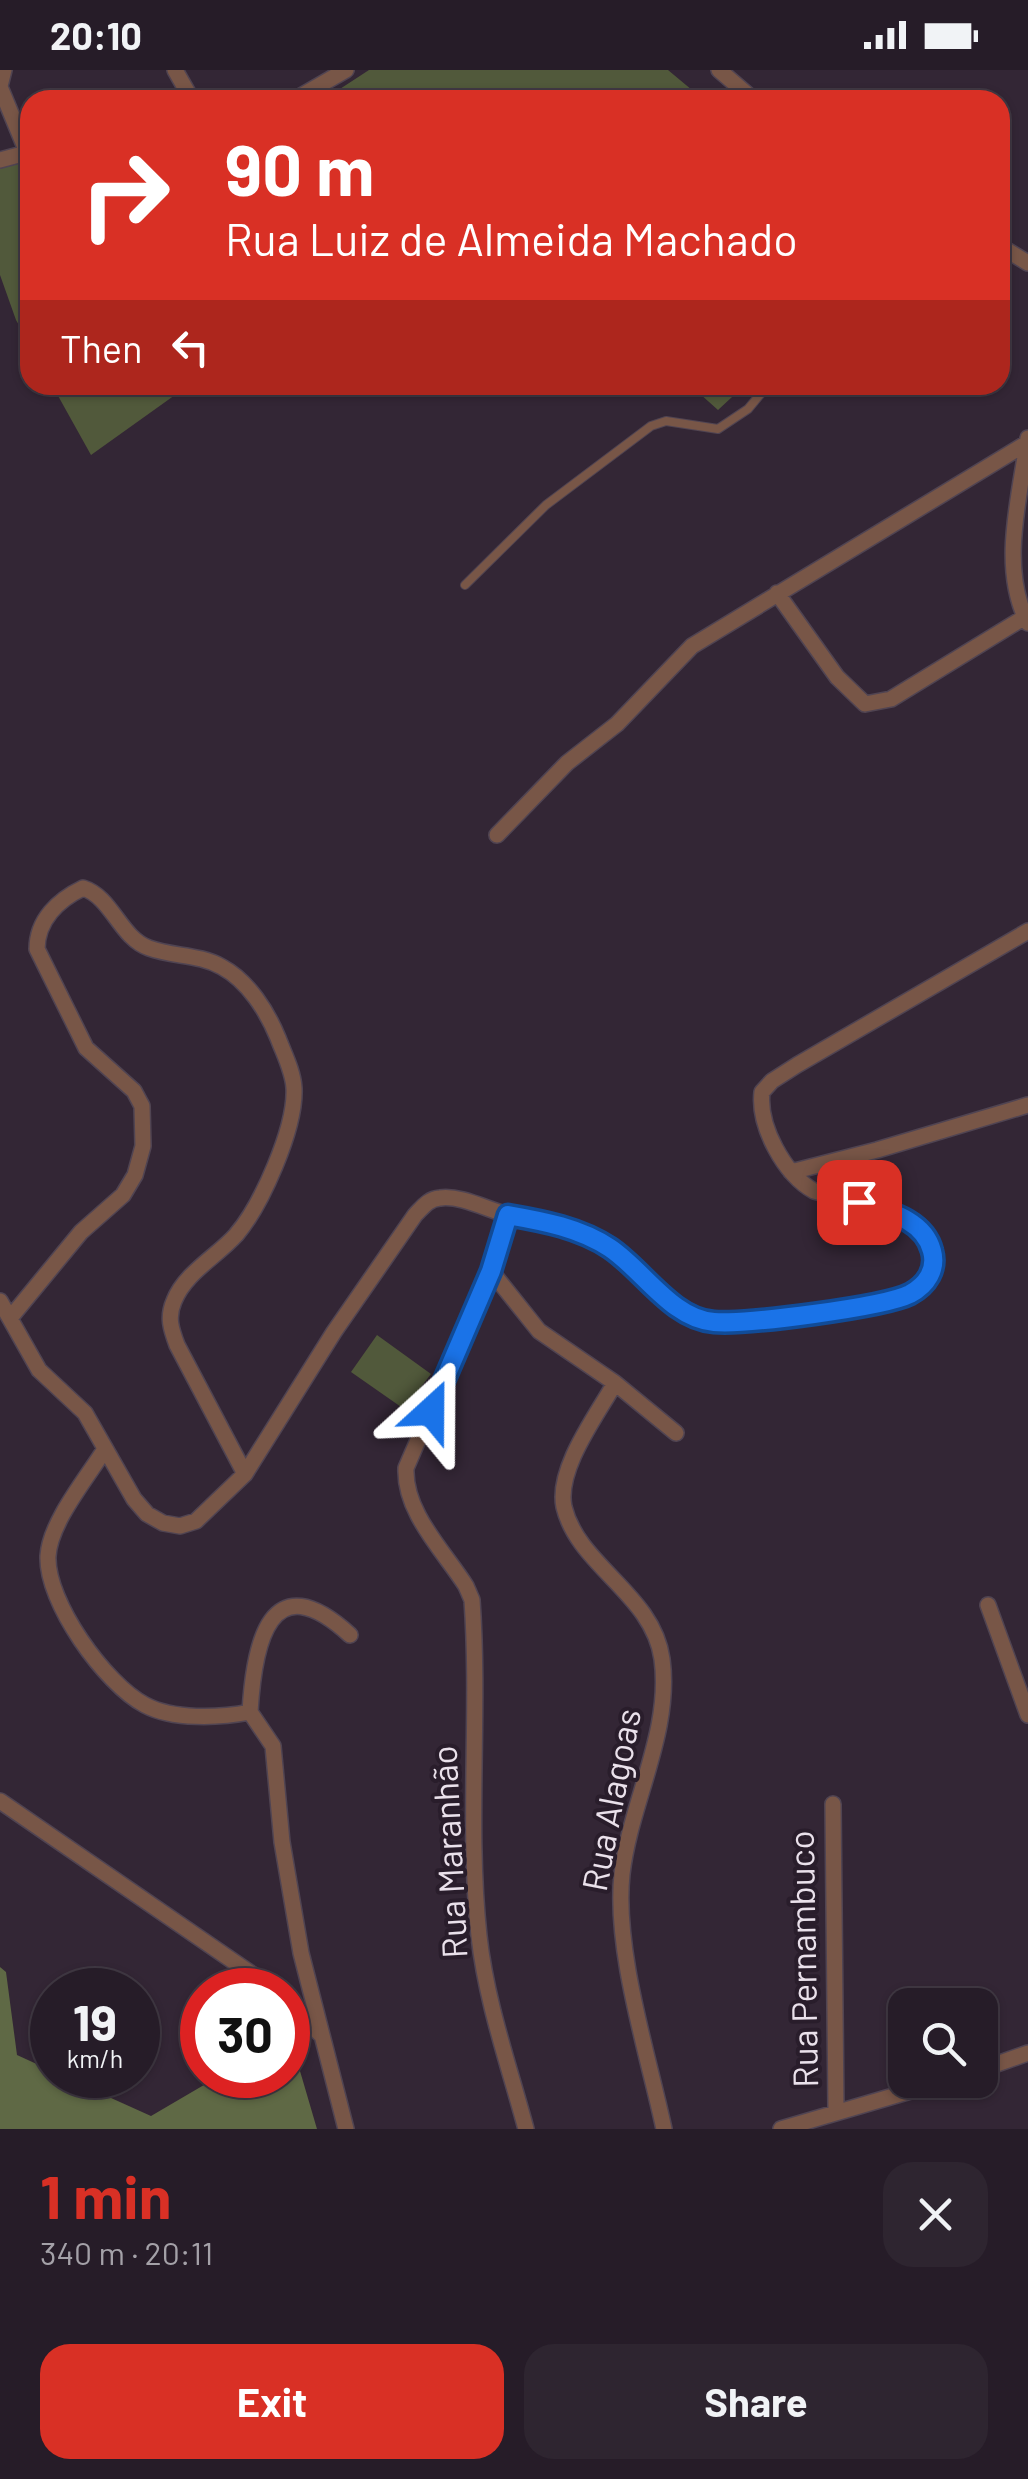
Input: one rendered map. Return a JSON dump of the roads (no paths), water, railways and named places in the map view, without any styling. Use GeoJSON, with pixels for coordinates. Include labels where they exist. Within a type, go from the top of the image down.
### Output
{"type":"FeatureCollection","features":[{"type":"Feature","properties":{"kind":"street"},"geometry":{"type":"LineString","coordinates":[[4,70],[0,87],[20,133]]}},
{"type":"Feature","properties":{"kind":"street"},"geometry":{"type":"LineString","coordinates":[[720,70],[743,90]]}},
{"type":"Feature","properties":{"kind":"street"},"geometry":{"type":"LineString","coordinates":[[309,90],[334,73]]}},
{"type":"Feature","properties":{"kind":"street"},"geometry":{"type":"LineString","coordinates":[[497,835],[567,763],[617,724],[692,646],[1028,440]]}},
{"type":"Feature","properties":{"kind":"street"},"geometry":{"type":"LineString","coordinates":[[777,592],[837,677],[865,704],[891,699],[1026,620],[1015,587],[1013,552],[1028,440]]}},
{"type":"Feature","properties":{"kind":"street"},"geometry":{"type":"LineString","coordinates":[[11,1317],[81,1232],[123,1194],[135,1176],[144,1146],[142,1106],[134,1090],[86,1048],[37,949],[49,912],[83,888],[99,897],[143,945],[205,958],[245,984],[274,1030],[288,1064],[294,1088],[292,1113],[262,1194],[237,1234],[190,1277],[170,1312],[170,1327],[183,1358],[244,1474]]}},
{"type":"Feature","properties":{"kind":"street"},"geometry":{"type":"LineString","coordinates":[[0,1301],[39,1370],[85,1414],[134,1499],[147,1514],[180,1526],[196,1521],[244,1474],[334,1332],[428,1202],[449,1197],[508,1215],[552,1223],[586,1236],[610,1248],[689,1316],[718,1323],[876,1305],[909,1295],[932,1274],[931,1245],[922,1232],[906,1219],[876,1207],[814,1191],[791,1172],[762,1118],[762,1092],[772,1081],[1028,930]]}},
{"type":"Feature","properties":{"kind":"street"},"geometry":{"type":"LineString","coordinates":[[791,1172],[1028,1105]]}},
{"type":"Feature","properties":{"kind":"street","name":"Rua Maranhão"},"geometry":{"type":"LineString","coordinates":[[508,1215],[491,1271],[406,1468],[407,1493],[413,1508],[472,1600],[479,1939],[494,2014],[526,2129]]}},
{"type":"Feature","properties":{"kind":"street"},"geometry":{"type":"LineString","coordinates":[[491,1271],[539,1330],[615,1383],[676,1433]]}},
{"type":"Feature","properties":{"kind":"street","name":"Rua Alagoas"},"geometry":{"type":"LineString","coordinates":[[615,1383],[568,1470],[564,1507],[583,1543],[652,1625],[662,1658],[662,1703],[625,1859],[620,1899],[628,1966],[664,2129]]}},
{"type":"Feature","properties":{"kind":"street"},"geometry":{"type":"LineString","coordinates":[[105,1449],[52,1538],[48,1556],[52,1590],[62,1609],[110,1676],[146,1706],[170,1714],[250,1712]]}},
{"type":"Feature","properties":{"kind":"street"},"geometry":{"type":"LineString","coordinates":[[346,2129],[298,1935],[282,1842],[273,1746],[250,1712],[252,1671],[268,1629],[280,1611],[306,1605],[350,1635]]}},
{"type":"Feature","properties":{"kind":"street"},"geometry":{"type":"LineString","coordinates":[[988,1605],[1028,1715]]}},
{"type":"Feature","properties":{"kind":"street"},"geometry":{"type":"LineString","coordinates":[[0,1801],[243,1968]]}},
{"type":"Feature","properties":{"kind":"street","name":"Rua Pernambuco"},"geometry":{"type":"LineString","coordinates":[[833,1804],[836,2112]]}},
{"type":"Feature","properties":{"kind":"street"},"geometry":{"type":"LineString","coordinates":[[310,2024],[323,2037]]}},
{"type":"Feature","properties":{"kind":"street"},"geometry":{"type":"LineString","coordinates":[[998,2064],[1028,2053]]}},
{"type":"Feature","properties":{"kind":"street"},"geometry":{"type":"LineString","coordinates":[[782,2129],[888,2097]]}},
{"type":"Feature","properties":{"kind":"lane"},"geometry":{"type":"LineString","coordinates":[[465,585],[546,505],[651,426],[666,421],[718,428],[748,409],[760,395]]}}]}
